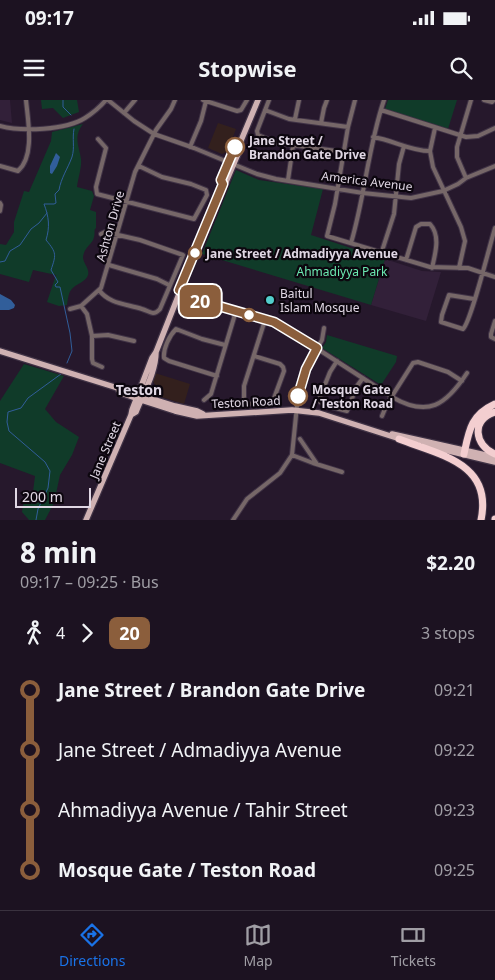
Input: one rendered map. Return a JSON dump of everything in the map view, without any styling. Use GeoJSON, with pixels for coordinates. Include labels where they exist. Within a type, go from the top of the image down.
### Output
{"type":"FeatureCollection","features":[{"type":"Feature","properties":{"kind":"highway"},"geometry":{"type":"LineString","coordinates":[[464,452],[475,418],[495,404]]}},
{"type":"Feature","properties":{"kind":"highway"},"geometry":{"type":"LineString","coordinates":[[495,412],[484,418],[478,434],[480,443],[484,448],[495,455]]}},
{"type":"Feature","properties":{"kind":"highway"},"geometry":{"type":"LineString","coordinates":[[399,439],[452,459],[465,466],[476,478],[482,492],[484,503],[481,520]]}},
{"type":"Feature","properties":{"kind":"main road","name":"Jane Street"},"geometry":{"type":"LineString","coordinates":[[86,520],[156,360],[156,352],[179,290],[223,184],[226,182],[231,163],[241,147],[240,143],[258,100]]}},
{"type":"Feature","properties":{"kind":"main road","name":"Teston Road"},"geometry":{"type":"LineString","coordinates":[[0,351],[118,388],[121,393],[203,414],[220,415],[297,410],[319,413],[399,439],[464,452],[495,455]]}},
{"type":"Feature","properties":{"kind":"main road","name":"Teston Road"},"geometry":{"type":"LineString","coordinates":[[377,431],[464,452],[495,462]]}},
{"type":"Feature","properties":{"kind":"street"},"geometry":{"type":"LineString","coordinates":[[0,166],[16,172],[21,169],[30,146],[26,100]]}},
{"type":"Feature","properties":{"kind":"street"},"geometry":{"type":"LineString","coordinates":[[0,126],[28,129],[76,122],[107,100]]}},
{"type":"Feature","properties":{"kind":"street","name":"America Avenue"},"geometry":{"type":"LineString","coordinates":[[107,100],[140,126],[154,134],[266,177],[363,193],[412,198],[444,191],[466,178],[495,166]]}},
{"type":"Feature","properties":{"kind":"street"},"geometry":{"type":"LineString","coordinates":[[124,113],[135,100]]}},
{"type":"Feature","properties":{"kind":"street","name":"Ashton Drive"},"geometry":{"type":"LineString","coordinates":[[70,309],[82,306],[99,290],[109,265],[133,178],[154,134],[175,100]]}},
{"type":"Feature","properties":{"kind":"street"},"geometry":{"type":"LineString","coordinates":[[190,147],[201,121],[205,101],[237,111],[243,108],[247,100]]}},
{"type":"Feature","properties":{"kind":"street"},"geometry":{"type":"LineString","coordinates":[[269,100],[256,133],[272,141],[293,146],[344,152]]}},
{"type":"Feature","properties":{"kind":"street"},"geometry":{"type":"LineString","coordinates":[[295,119],[299,100]]}},
{"type":"Feature","properties":{"kind":"street"},"geometry":{"type":"LineString","coordinates":[[321,123],[327,100]]}},
{"type":"Feature","properties":{"kind":"street"},"geometry":{"type":"LineString","coordinates":[[356,100],[348,127],[327,236],[432,268],[473,269],[495,277]]}},
{"type":"Feature","properties":{"kind":"street"},"geometry":{"type":"LineString","coordinates":[[351,243],[363,193],[373,137],[384,100]]}},
{"type":"Feature","properties":{"kind":"street"},"geometry":{"type":"LineString","coordinates":[[466,178],[457,157],[459,136],[471,100]]}},
{"type":"Feature","properties":{"kind":"street"},"geometry":{"type":"LineString","coordinates":[[484,100],[492,102],[494,100]]}},
{"type":"Feature","properties":{"kind":"street"},"geometry":{"type":"LineString","coordinates":[[266,110],[282,117],[348,127]]}},
{"type":"Feature","properties":{"kind":"street"},"geometry":{"type":"LineString","coordinates":[[381,110],[459,136],[478,136],[494,130]]}},
{"type":"Feature","properties":{"kind":"street"},"geometry":{"type":"LineString","coordinates":[[435,128],[430,151],[434,171],[464,234],[465,241],[459,268]]}},
{"type":"Feature","properties":{"kind":"street"},"geometry":{"type":"LineString","coordinates":[[373,137],[386,139],[418,151],[430,151]]}},
{"type":"Feature","properties":{"kind":"street"},"geometry":{"type":"LineString","coordinates":[[98,140],[106,148],[96,193],[101,196],[191,220],[198,216],[207,195],[206,190],[138,166]]}},
{"type":"Feature","properties":{"kind":"street"},"geometry":{"type":"LineString","coordinates":[[288,180],[293,146]]}},
{"type":"Feature","properties":{"kind":"street"},"geometry":{"type":"LineString","coordinates":[[382,254],[394,214],[399,164],[404,146]]}},
{"type":"Feature","properties":{"kind":"street"},"geometry":{"type":"LineString","coordinates":[[0,203],[0,211]]}},
{"type":"Feature","properties":{"kind":"street"},"geometry":{"type":"LineString","coordinates":[[406,260],[418,224],[430,224],[434,228],[437,239],[432,268]]}},
{"type":"Feature","properties":{"kind":"street"},"geometry":{"type":"LineString","coordinates":[[474,299],[450,295],[441,322],[463,329],[467,325],[495,228]]}},
{"type":"Feature","properties":{"kind":"street"},"geometry":{"type":"LineString","coordinates":[[99,290],[110,300],[154,313],[160,309],[183,255],[140,240],[105,232],[101,234]]}},
{"type":"Feature","properties":{"kind":"street"},"geometry":{"type":"LineString","coordinates":[[109,265],[170,285]]}},
{"type":"Feature","properties":{"kind":"street"},"geometry":{"type":"LineString","coordinates":[[179,290],[191,298],[284,327],[392,397],[408,405],[432,406],[447,399],[467,373]]}},
{"type":"Feature","properties":{"kind":"street"},"geometry":{"type":"LineString","coordinates":[[82,306],[87,314],[92,336],[93,363],[102,367]]}},
{"type":"Feature","properties":{"kind":"street"},"geometry":{"type":"LineString","coordinates":[[204,400],[211,394],[236,311]]}},
{"type":"Feature","properties":{"kind":"street"},"geometry":{"type":"LineString","coordinates":[[254,356],[280,364],[283,367],[284,371],[273,401],[246,403],[243,395],[254,356],[265,320]]}},
{"type":"Feature","properties":{"kind":"street"},"geometry":{"type":"LineString","coordinates":[[493,338],[491,334],[495,321]]}},
{"type":"Feature","properties":{"kind":"street"},"geometry":{"type":"LineString","coordinates":[[233,520],[247,499],[280,473],[292,455],[298,396],[310,360],[322,340],[324,328]]}},
{"type":"Feature","properties":{"kind":"street"},"geometry":{"type":"LineString","coordinates":[[217,376],[169,361],[164,358],[164,354],[170,337],[176,329],[225,345]]}},
{"type":"Feature","properties":{"kind":"street"},"geometry":{"type":"LineString","coordinates":[[92,336],[108,335],[134,341]]}},
{"type":"Feature","properties":{"kind":"street"},"geometry":{"type":"LineString","coordinates":[[337,361],[319,399],[322,404],[347,411],[357,386],[363,378]]}},
{"type":"Feature","properties":{"kind":"street"},"geometry":{"type":"LineString","coordinates":[[382,416],[411,365],[416,362],[448,372],[462,380]]}},
{"type":"Feature","properties":{"kind":"street"},"geometry":{"type":"LineString","coordinates":[[300,439],[317,465]]}},
{"type":"Feature","properties":{"kind":"street"},"geometry":{"type":"LineString","coordinates":[[292,455],[342,472]]}},
{"type":"Feature","properties":{"kind":"shaded area"},"geometry":{"type":"Polygon","coordinates":[[[0,100],[10,100],[12,123],[0,120],[0,100]]]}},
{"type":"Feature","properties":{"kind":"shaded area"},"geometry":{"type":"Polygon","coordinates":[[[218,123],[236,129],[227,152],[222,154],[208,148],[218,123]]]}},
{"type":"Feature","properties":{"kind":"shaded area"},"geometry":{"type":"Polygon","coordinates":[[[385,259],[422,271],[441,272],[426,321],[371,305],[385,259]]]}},
{"type":"Feature","properties":{"kind":"shaded area"},"geometry":{"type":"Polygon","coordinates":[[[155,373],[190,384],[184,404],[161,397],[153,381],[155,373]]]}},
{"type":"Feature","properties":{"kind":"green space"},"geometry":{"type":"Polygon","coordinates":[[[41,100],[77,100],[79,112],[63,118],[53,108],[42,109],[41,100]]]}},
{"type":"Feature","properties":{"kind":"green space"},"geometry":{"type":"Polygon","coordinates":[[[388,100],[457,100],[448,129],[385,109],[388,100]]]}},
{"type":"Feature","properties":{"kind":"green space"},"geometry":{"type":"Polygon","coordinates":[[[83,124],[77,137],[81,162],[77,187],[92,191],[94,196],[90,210],[96,212],[96,228],[93,239],[83,257],[88,275],[71,290],[67,305],[59,306],[47,302],[56,275],[33,270],[29,282],[0,274],[0,244],[6,245],[14,232],[14,222],[24,191],[29,192],[51,141],[52,132],[83,124]]]}},
{"type":"Feature","properties":{"kind":"green space","name":"Ahmadiyya Park"},"geometry":{"type":"Polygon","coordinates":[[[236,170],[259,180],[323,189],[311,235],[385,259],[371,305],[202,254],[236,170]]]}},
{"type":"Feature","properties":{"kind":"green space"},"geometry":{"type":"Polygon","coordinates":[[[327,335],[397,356],[396,362],[381,385],[322,348],[326,342],[327,335]]]}},
{"type":"Feature","properties":{"kind":"green space"},"geometry":{"type":"Polygon","coordinates":[[[24,364],[64,376],[45,409],[56,422],[79,437],[72,455],[60,475],[54,503],[45,520],[29,520],[22,512],[23,505],[33,492],[35,476],[0,463],[0,401],[24,364]]]}},
{"type":"Feature","properties":{"kind":"water"},"geometry":{"type":"Polygon","coordinates":[[[56,153],[60,157],[52,174],[50,173],[50,166],[56,153]]]}},
{"type":"Feature","properties":{"kind":"water"},"geometry":{"type":"Polygon","coordinates":[[[0,294],[11,300],[15,305],[14,308],[0,310],[0,294]]]}},
{"type":"Feature","properties":{"kind":"waterway"},"geometry":{"type":"LineString","coordinates":[[63,100],[63,107],[71,115]]}},
{"type":"Feature","properties":{"kind":"waterway"},"geometry":{"type":"LineString","coordinates":[[67,363],[72,351],[70,333],[60,287],[56,287],[55,285],[58,282],[51,270],[54,254],[46,240],[48,222],[44,204],[56,203],[55,194],[59,190],[72,157],[74,129]]}},
{"type":"Feature","properties":{"kind":"waterway"},"geometry":{"type":"LineString","coordinates":[[0,262],[5,261],[10,251],[20,245],[31,229],[47,213]]}},
{"type":"Feature","properties":{"kind":"waterway"},"geometry":{"type":"LineString","coordinates":[[36,520],[38,509],[48,488],[50,471],[45,462],[9,431],[7,422],[8,412],[21,408],[28,398],[61,374]]}},
{"type":"Feature","properties":{"kind":"bus line","name":"20"},"geometry":{"type":"LineString","coordinates":[[235,147],[221,180],[223,184],[179,290],[191,298],[279,324],[317,348],[306,369],[298,396]]}},
{"type":"Feature","properties":{"kind":"place","name":"Jane Street / Brandon Gate Drive"},"geometry":{"type":"Point","coordinates":[235,147]}},
{"type":"Feature","properties":{"kind":"place","name":"Jane Street / Admadiyya Avenue"},"geometry":{"type":"Point","coordinates":[195,253]}},
{"type":"Feature","properties":{"kind":"place","name":"Baitul Islam Mosque"},"geometry":{"type":"Point","coordinates":[270,300]}},
{"type":"Feature","properties":{"kind":"place","name":"Mosque Gate / Teston Road"},"geometry":{"type":"Point","coordinates":[298,396]}},
{"type":"Feature","properties":{"kind":"district","name":"Teston"},"geometry":{"type":"Point","coordinates":[139,389]}}]}
